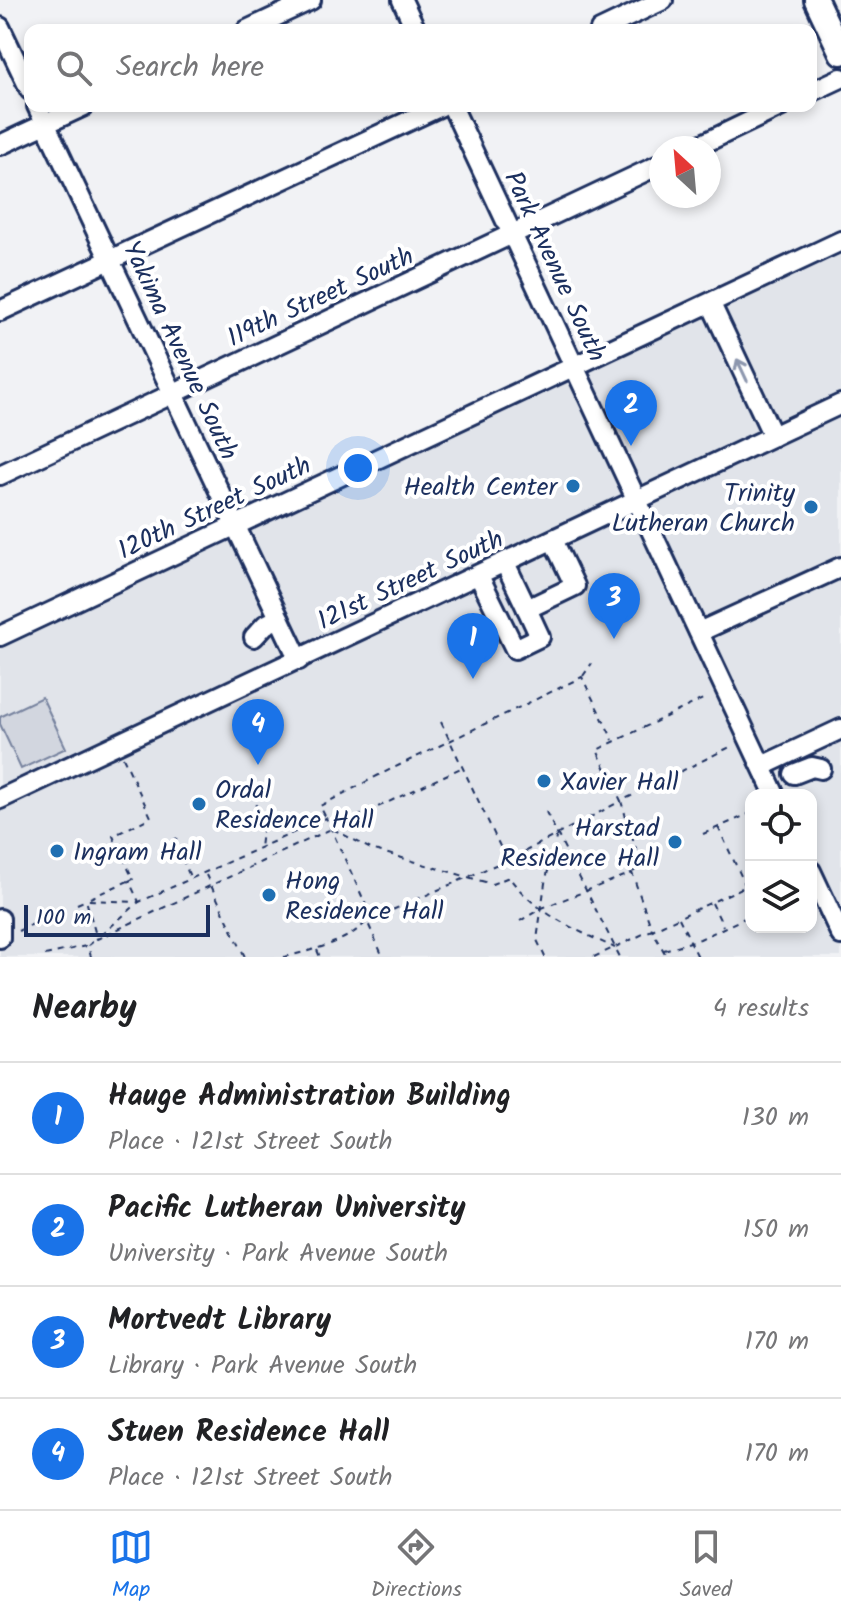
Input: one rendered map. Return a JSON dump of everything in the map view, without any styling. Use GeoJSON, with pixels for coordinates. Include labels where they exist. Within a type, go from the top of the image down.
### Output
{"type":"FeatureCollection","features":[{"type":"Feature","properties":{"kind":"main road"},"geometry":{"type":"LineString","coordinates":[[816,0],[841,53]]}},
{"type":"Feature","properties":{"kind":"street"},"geometry":{"type":"LineString","coordinates":[[260,24],[311,0]]}},
{"type":"Feature","properties":{"kind":"street"},"geometry":{"type":"LineString","coordinates":[[402,0],[413,24]]}},
{"type":"Feature","properties":{"kind":"street"},"geometry":{"type":"LineString","coordinates":[[613,24],[663,0]]}},
{"type":"Feature","properties":{"kind":"street"},"geometry":{"type":"LineString","coordinates":[[0,27],[24,77]]}},
{"type":"Feature","properties":{"kind":"street"},"geometry":{"type":"LineString","coordinates":[[817,89],[841,78]]}},
{"type":"Feature","properties":{"kind":"street","name":"Yakima Avenue South"},"geometry":{"type":"LineString","coordinates":[[40,112],[277,613],[297,665]]}},
{"type":"Feature","properties":{"kind":"street"},"geometry":{"type":"LineString","coordinates":[[0,145],[71,112]]}},
{"type":"Feature","properties":{"kind":"street"},"geometry":{"type":"LineString","coordinates":[[0,311],[428,112]]}},
{"type":"Feature","properties":{"kind":"street","name":"Park Avenue South"},"geometry":{"type":"LineString","coordinates":[[455,112],[772,789]]}},
{"type":"Feature","properties":{"kind":"street"},"geometry":{"type":"LineString","coordinates":[[719,136],[769,112]]}},
{"type":"Feature","properties":{"kind":"street","name":"119th Street South"},"geometry":{"type":"LineString","coordinates":[[0,475],[649,170]]}},
{"type":"Feature","properties":{"kind":"street","name":"120th Street South"},"geometry":{"type":"LineString","coordinates":[[0,636],[840,245]]}},
{"type":"Feature","properties":{"kind":"street"},"geometry":{"type":"LineString","coordinates":[[711,304],[773,436]]}},
{"type":"Feature","properties":{"kind":"street","name":"121st Street South"},"geometry":{"type":"LineString","coordinates":[[0,799],[482,581],[543,540],[637,500],[841,404]]}},
{"type":"Feature","properties":{"kind":"street"},"geometry":{"type":"LineString","coordinates":[[527,609],[575,586],[543,540]]}},
{"type":"Feature","properties":{"kind":"street"},"geometry":{"type":"LineString","coordinates":[[482,581],[515,649],[540,637],[509,561]]}},
{"type":"Feature","properties":{"kind":"street"},"geometry":{"type":"LineString","coordinates":[[699,632],[841,567]]}},
{"type":"Feature","properties":{"kind":"street"},"geometry":{"type":"LineString","coordinates":[[253,628],[277,613]]}},
{"type":"Feature","properties":{"kind":"street"},"geometry":{"type":"LineString","coordinates":[[762,766],[841,729]]}},
{"type":"Feature","properties":{"kind":"street"},"geometry":{"type":"LineString","coordinates":[[794,774],[812,767],[821,769]]}},
{"type":"Feature","properties":{"kind":"street"},"geometry":{"type":"LineString","coordinates":[[817,878],[833,898],[841,935]]}},
{"type":"Feature","properties":{"kind":"street"},"geometry":{"type":"LineString","coordinates":[[0,919],[9,934]]}},
{"type":"Feature","properties":{"kind":"path"},"geometry":{"type":"LineString","coordinates":[[383,957],[367,921],[367,907],[320,806],[582,677],[592,663]]}},
{"type":"Feature","properties":{"kind":"path"},"geometry":{"type":"LineString","coordinates":[[582,677],[614,741]]}},
{"type":"Feature","properties":{"kind":"path"},"geometry":{"type":"LineString","coordinates":[[641,865],[621,801],[597,750],[707,697]]}},
{"type":"Feature","properties":{"kind":"path"},"geometry":{"type":"LineString","coordinates":[[441,722],[506,860]]}},
{"type":"Feature","properties":{"kind":"path"},"geometry":{"type":"LineString","coordinates":[[284,957],[317,949],[360,929],[367,921],[506,860],[730,747]]}},
{"type":"Feature","properties":{"kind":"path"},"geometry":{"type":"LineString","coordinates":[[77,904],[133,879],[113,836],[151,817],[123,757]]}},
{"type":"Feature","properties":{"kind":"path"},"geometry":{"type":"LineString","coordinates":[[97,939],[463,767]]}},
{"type":"Feature","properties":{"kind":"path"},"geometry":{"type":"LineString","coordinates":[[255,785],[249,788],[263,823],[260,849]]}},
{"type":"Feature","properties":{"kind":"path"},"geometry":{"type":"LineString","coordinates":[[546,812],[620,957]]}},
{"type":"Feature","properties":{"kind":"path"},"geometry":{"type":"LineString","coordinates":[[703,834],[745,816]]}},
{"type":"Feature","properties":{"kind":"path"},"geometry":{"type":"LineString","coordinates":[[44,956],[88,946],[139,902],[192,881],[326,818]]}},
{"type":"Feature","properties":{"kind":"path"},"geometry":{"type":"LineString","coordinates":[[718,827],[745,884]]}},
{"type":"Feature","properties":{"kind":"path"},"geometry":{"type":"LineString","coordinates":[[332,829],[371,849],[492,884],[509,877],[521,894],[567,926],[615,948]]}},
{"type":"Feature","properties":{"kind":"path"},"geometry":{"type":"LineString","coordinates":[[545,957],[537,940],[557,834]]}},
{"type":"Feature","properties":{"kind":"path"},"geometry":{"type":"LineString","coordinates":[[177,838],[174,840],[192,881]]}},
{"type":"Feature","properties":{"kind":"path"},"geometry":{"type":"LineString","coordinates":[[520,921],[542,908],[632,873],[655,858]]}},
{"type":"Feature","properties":{"kind":"path"},"geometry":{"type":"LineString","coordinates":[[632,873],[652,930],[667,957]]}},
{"type":"Feature","properties":{"kind":"path"},"geometry":{"type":"LineString","coordinates":[[205,874],[245,957]]}},
{"type":"Feature","properties":{"kind":"path"},"geometry":{"type":"LineString","coordinates":[[129,881],[139,902]]}},
{"type":"Feature","properties":{"kind":"path"},"geometry":{"type":"LineString","coordinates":[[594,957],[745,886]]}},
{"type":"Feature","properties":{"kind":"path"},"geometry":{"type":"LineString","coordinates":[[86,900],[139,902]]}},
{"type":"Feature","properties":{"kind":"path"},"geometry":{"type":"LineString","coordinates":[[86,900],[97,939]]}},
{"type":"Feature","properties":{"kind":"path"},"geometry":{"type":"LineString","coordinates":[[711,902],[724,928]]}},
{"type":"Feature","properties":{"kind":"path"},"geometry":{"type":"LineString","coordinates":[[9,934],[59,912]]}},
{"type":"Feature","properties":{"kind":"path"},"geometry":{"type":"LineString","coordinates":[[679,917],[698,957]]}},
{"type":"Feature","properties":{"kind":"path"},"geometry":{"type":"LineString","coordinates":[[664,950],[745,918]]}},
{"type":"Feature","properties":{"kind":"path"},"geometry":{"type":"LineString","coordinates":[[88,946],[91,957]]}},
{"type":"Feature","properties":{"kind":"path"},"geometry":{"type":"LineString","coordinates":[[317,949],[320,957]]}},
{"type":"Feature","properties":{"kind":"shaded area"},"geometry":{"type":"Polygon","coordinates":[[[841,247],[841,957],[0,957],[0,645],[841,247]]]}},
{"type":"Feature","properties":{"kind":"shaded area"},"geometry":{"type":"Polygon","coordinates":[[[42,697],[66,748],[21,769],[0,724],[0,717],[42,697]]]}},
{"type":"Feature","properties":{"kind":"place","name":"Pacific Lutheran University"},"geometry":{"type":"Point","coordinates":[631,446]}},
{"type":"Feature","properties":{"kind":"place","name":"Health Center"},"geometry":{"type":"Point","coordinates":[573,486]}},
{"type":"Feature","properties":{"kind":"place","name":"Trinity Lutheran Church"},"geometry":{"type":"Point","coordinates":[811,507]}},
{"type":"Feature","properties":{"kind":"place","name":"Mortvedt Library"},"geometry":{"type":"Point","coordinates":[614,639]}},
{"type":"Feature","properties":{"kind":"place","name":"Hauge Administration Building"},"geometry":{"type":"Point","coordinates":[473,679]}},
{"type":"Feature","properties":{"kind":"place","name":"Stuen Residence Hall"},"geometry":{"type":"Point","coordinates":[258,765]}},
{"type":"Feature","properties":{"kind":"place","name":"Xavier Hall"},"geometry":{"type":"Point","coordinates":[544,781]}},
{"type":"Feature","properties":{"kind":"place","name":"Ordal Residence Hall"},"geometry":{"type":"Point","coordinates":[199,804]}},
{"type":"Feature","properties":{"kind":"place","name":"Harstad Residence Hall"},"geometry":{"type":"Point","coordinates":[675,842]}},
{"type":"Feature","properties":{"kind":"place","name":"Ingram Hall"},"geometry":{"type":"Point","coordinates":[57,851]}},
{"type":"Feature","properties":{"kind":"place","name":"Hong Residence Hall"},"geometry":{"type":"Point","coordinates":[269,895]}}]}
